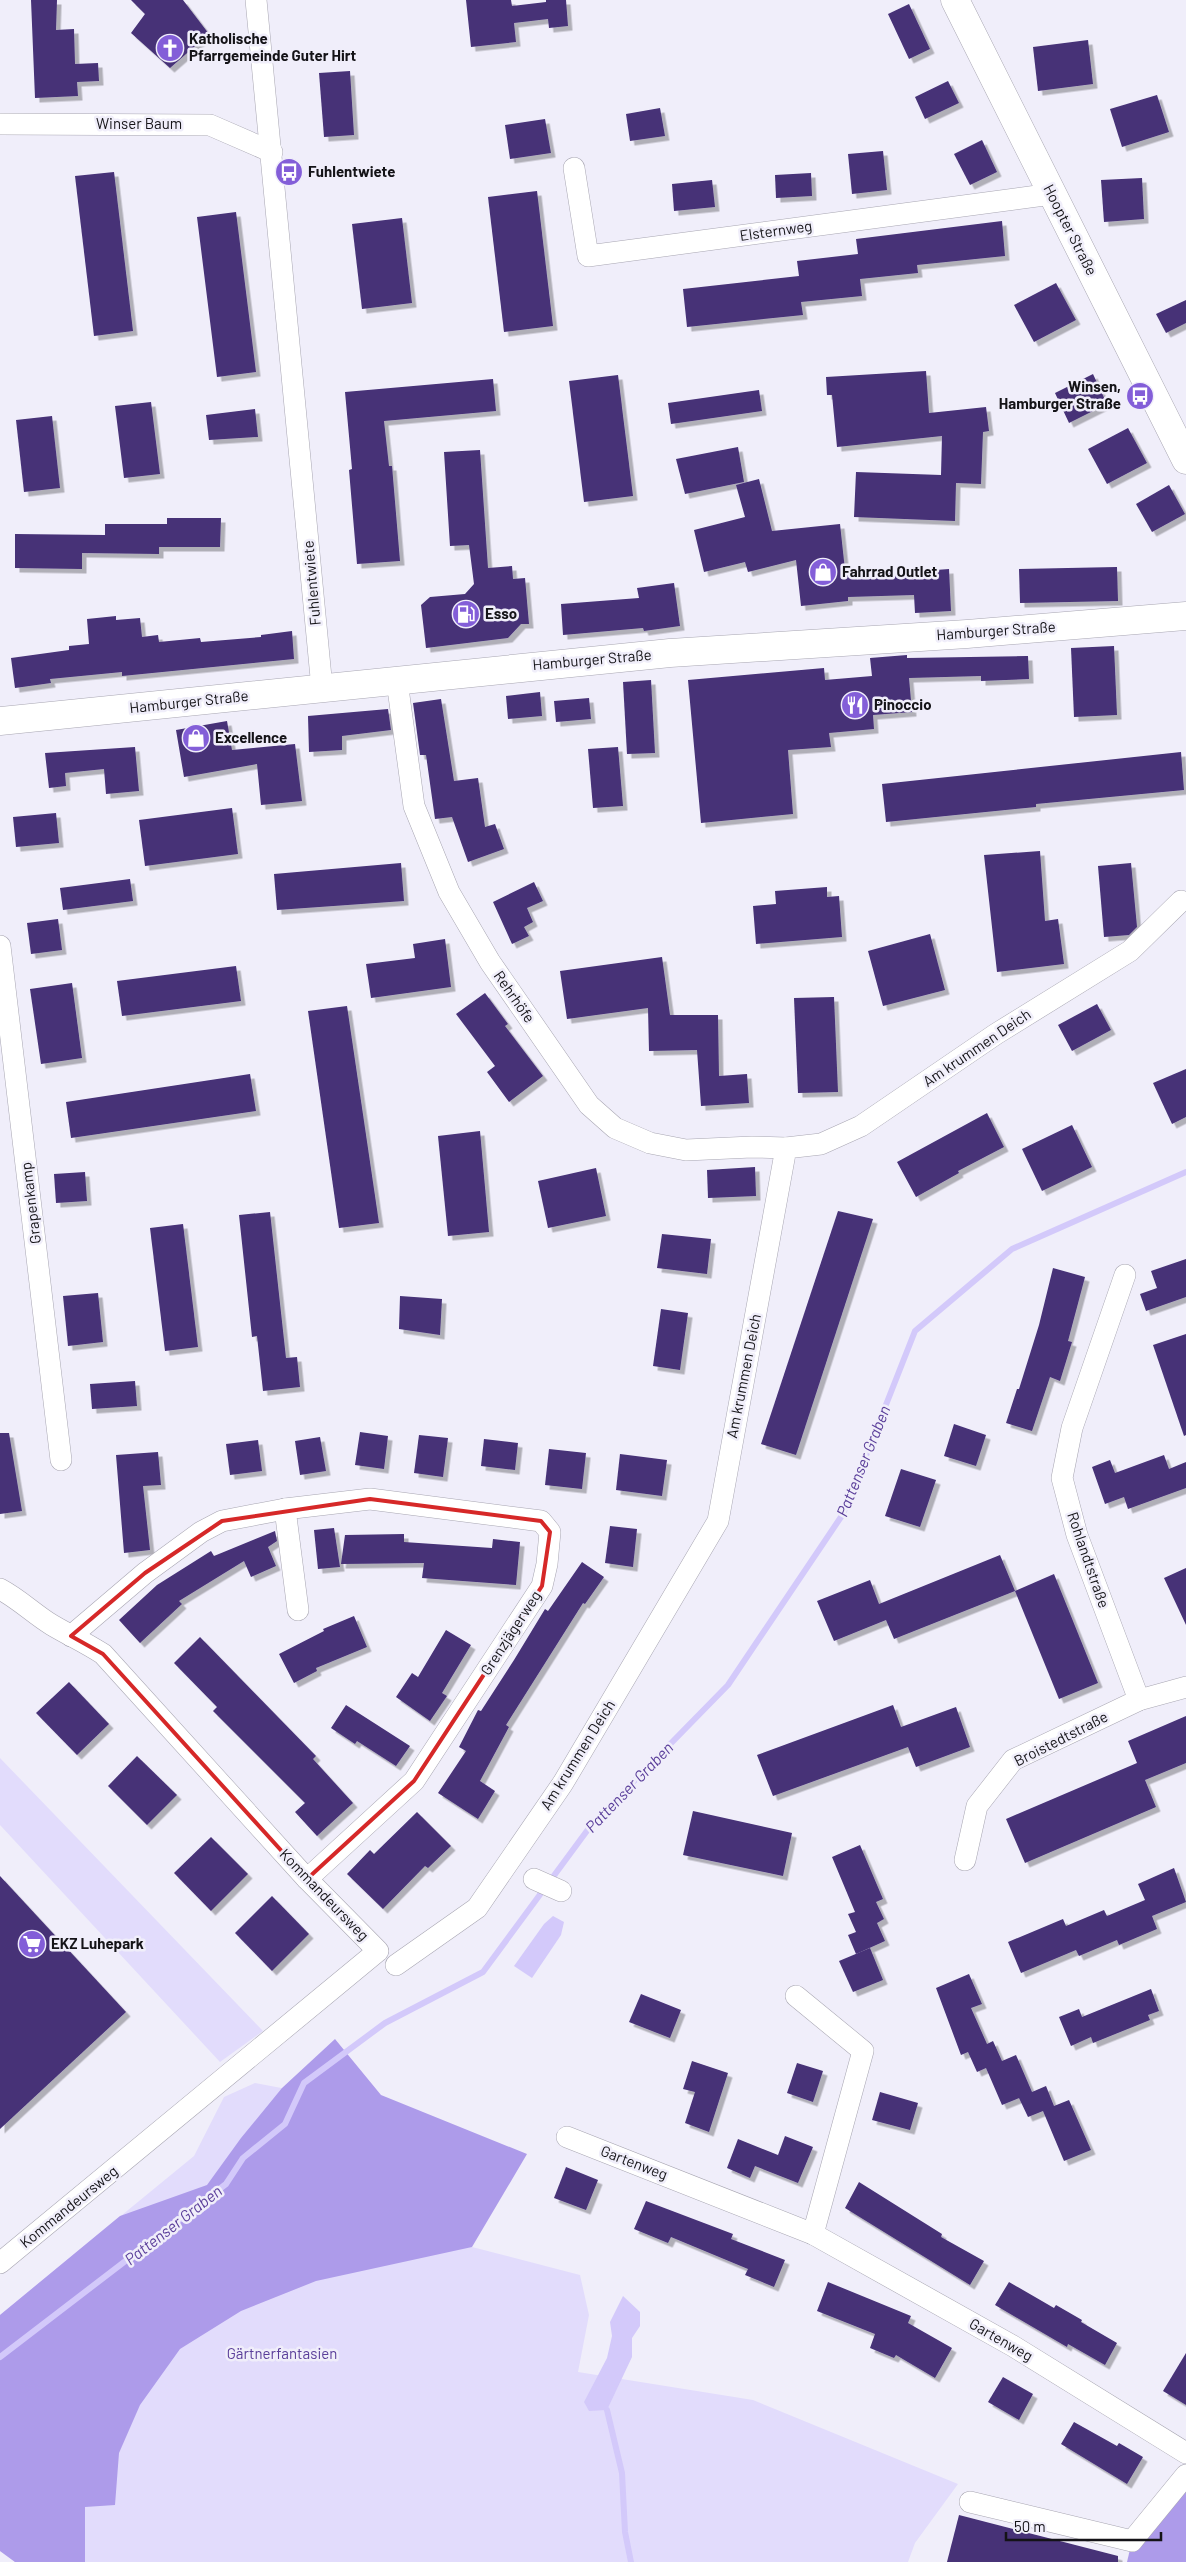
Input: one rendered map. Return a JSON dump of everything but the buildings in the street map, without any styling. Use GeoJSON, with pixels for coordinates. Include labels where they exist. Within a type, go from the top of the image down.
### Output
{"type":"FeatureCollection","features":[{"type":"Feature","properties":{"kind":"main road","name":"Hoopter Straße"},"geometry":{"type":"LineString","coordinates":[[955,0],[1186,460]]}},
{"type":"Feature","properties":{"kind":"main road","name":"Hamburger Straße"},"geometry":{"type":"LineString","coordinates":[[0,722],[670,653],[957,634],[1186,616]]}},
{"type":"Feature","properties":{"kind":"street","name":"Fuhlentwiete"},"geometry":{"type":"LineString","coordinates":[[256,0],[322,688]]}},
{"type":"Feature","properties":{"kind":"street","name":"Winser Baum"},"geometry":{"type":"LineString","coordinates":[[0,124],[210,125],[272,152]]}},
{"type":"Feature","properties":{"kind":"street","name":"Elsternweg"},"geometry":{"type":"LineString","coordinates":[[574,168],[588,256],[1052,194]]}},
{"type":"Feature","properties":{"kind":"street","name":"Rehrhöfe"},"geometry":{"type":"LineString","coordinates":[[397,681],[414,806],[449,892],[490,962],[588,1105],[615,1128],[650,1143],[686,1150],[752,1147],[786,1148]]}},
{"type":"Feature","properties":{"kind":"street","name":"Am krummen Deich"},"geometry":{"type":"LineString","coordinates":[[396,1965],[476,1908],[564,1783],[718,1520],[786,1148],[821,1144],[861,1126],[996,1034],[1130,951],[1181,901]]}},
{"type":"Feature","properties":{"kind":"street","name":"Grapenkamp"},"geometry":{"type":"LineString","coordinates":[[0,946],[62,1460]]}},
{"type":"Feature","properties":{"kind":"street","name":"Rohlandtstraße"},"geometry":{"type":"LineString","coordinates":[[1125,1275],[1072,1428],[1062,1478],[1076,1535],[1139,1700]]}},
{"type":"Feature","properties":{"kind":"street","name":"Grenzjägerweg"},"geometry":{"type":"LineString","coordinates":[[71,1636],[145,1573],[201,1532],[222,1521],[285,1509],[370,1499],[541,1520],[550,1532],[547,1564],[542,1586],[414,1781],[307,1879]]}},
{"type":"Feature","properties":{"kind":"street"},"geometry":{"type":"LineString","coordinates":[[285,1509],[298,1610]]}},
{"type":"Feature","properties":{"kind":"street","name":"Kommandeursweg"},"geometry":{"type":"LineString","coordinates":[[0,1589],[71,1636],[86,1642],[103,1654],[307,1879],[378,1951],[0,2263]]}},
{"type":"Feature","properties":{"kind":"street","name":"Broistedtstraße"},"geometry":{"type":"LineString","coordinates":[[964,1860],[977,1806],[1013,1760],[1139,1700],[1186,1687]]}},
{"type":"Feature","properties":{"kind":"street"},"geometry":{"type":"LineString","coordinates":[[534,1879],[561,1891]]}},
{"type":"Feature","properties":{"kind":"street"},"geometry":{"type":"LineString","coordinates":[[796,1996],[863,2051],[813,2234]]}},
{"type":"Feature","properties":{"kind":"street","name":"Gartenweg"},"geometry":{"type":"LineString","coordinates":[[567,2137],[813,2234],[1013,2346],[1186,2453]]}},
{"type":"Feature","properties":{"kind":"street"},"geometry":{"type":"LineString","coordinates":[[970,2502],[1132,2541],[1186,2475]]}},
{"type":"Feature","properties":{"kind":"highlighted area"},"geometry":{"type":"Polygon","coordinates":[[[370,1499],[541,1521],[550,1532],[542,1586],[414,1781],[307,1879],[103,1654],[71,1636],[145,1573],[222,1521],[370,1499]]]}},
{"type":"Feature","properties":{"kind":"green space"},"geometry":{"type":"Polygon","coordinates":[[[0,1758],[263,2031],[220,2062],[0,1825],[0,1758]]]}},
{"type":"Feature","properties":{"kind":"green space","name":"Gärtnerfantasien"},"geometry":{"type":"Polygon","coordinates":[[[255,2083],[308,2093],[472,2247],[580,2275],[589,2315],[578,2372],[753,2400],[958,2484],[915,2543],[908,2562],[15,2562],[0,2551],[0,2315],[194,2156],[224,2097],[255,2083]]]}},
{"type":"Feature","properties":{"kind":"shaded area"},"geometry":{"type":"Polygon","coordinates":[[[553,1916],[564,1922],[561,1935],[532,1978],[514,1966],[544,1924],[553,1916]]]}},
{"type":"Feature","properties":{"kind":"shaded area"},"geometry":{"type":"Polygon","coordinates":[[[335,2039],[381,2095],[527,2154],[472,2247],[316,2281],[241,2311],[180,2349],[140,2405],[119,2453],[115,2505],[85,2507],[85,2562],[15,2562],[0,2551],[0,2315],[120,2216],[207,2185],[241,2138],[282,2088],[335,2039]]]}},
{"type":"Feature","properties":{"kind":"shaded area"},"geometry":{"type":"Polygon","coordinates":[[[623,2296],[640,2312],[640,2326],[632,2338],[632,2357],[607,2410],[589,2411],[584,2402],[607,2358],[612,2336],[610,2322],[623,2296]]]}},
{"type":"Feature","properties":{"kind":"shaded area"},"geometry":{"type":"Polygon","coordinates":[[[1186,2475],[1186,2562],[1127,2562],[1132,2541],[1186,2475]]]}},
{"type":"Feature","properties":{"kind":"waterway","name":"Pattenser Graben"},"geometry":{"type":"LineString","coordinates":[[0,2357],[226,2184],[243,2158],[285,2124],[304,2083],[385,2023],[483,1972],[592,1824],[728,1685],[843,1514],[915,1331],[1012,1249],[1186,1172]]}},
{"type":"Feature","properties":{"kind":"waterway"},"geometry":{"type":"LineString","coordinates":[[607,2410],[622,2473],[625,2532],[631,2562]]}},
{"type":"Feature","properties":{"kind":"place","name":"Katholische Pfarrgemeinde Guter Hirt"},"geometry":{"type":"Point","coordinates":[170,48]}},
{"type":"Feature","properties":{"kind":"place","name":"Fuhlentwiete"},"geometry":{"type":"Point","coordinates":[289,172]}},
{"type":"Feature","properties":{"kind":"place","name":"Winsen, Hamburger Straße"},"geometry":{"type":"Point","coordinates":[1140,396]}},
{"type":"Feature","properties":{"kind":"place","name":"Fahrrad Outlet"},"geometry":{"type":"Point","coordinates":[823,572]}},
{"type":"Feature","properties":{"kind":"place","name":"Esso"},"geometry":{"type":"Point","coordinates":[466,614]}},
{"type":"Feature","properties":{"kind":"place","name":"Pinoccio"},"geometry":{"type":"Point","coordinates":[855,705]}},
{"type":"Feature","properties":{"kind":"place","name":"Excellence"},"geometry":{"type":"Point","coordinates":[196,738]}},
{"type":"Feature","properties":{"kind":"place","name":"EKZ Luhepark"},"geometry":{"type":"Point","coordinates":[32,1944]}}]}
